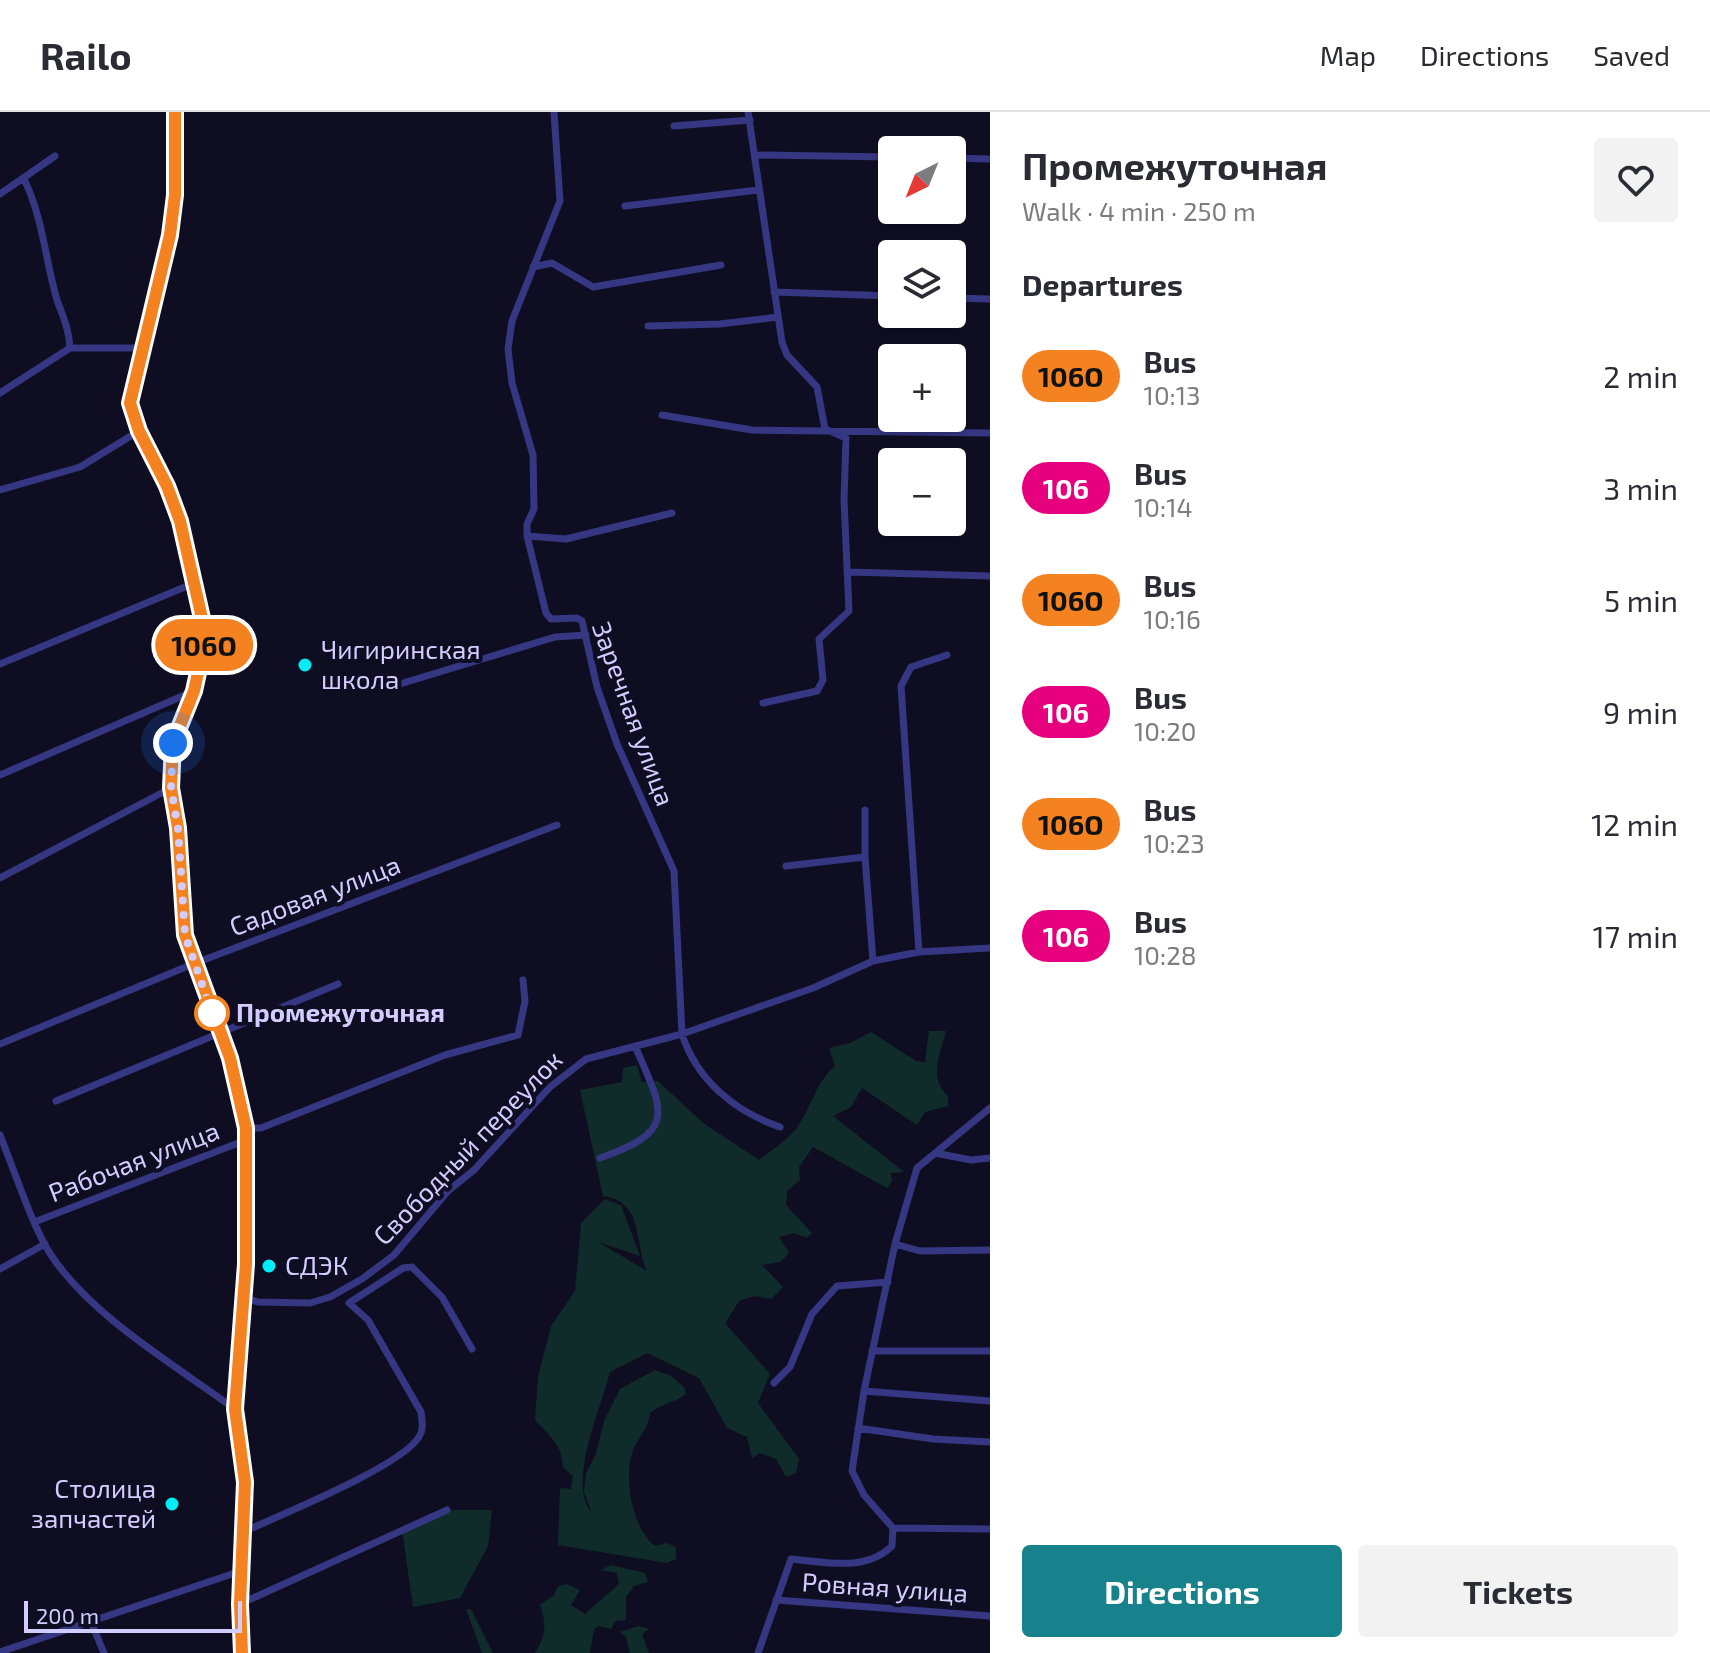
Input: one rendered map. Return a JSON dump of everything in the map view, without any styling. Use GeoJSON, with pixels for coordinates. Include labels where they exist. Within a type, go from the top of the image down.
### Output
{"type":"FeatureCollection","features":[{"type":"Feature","properties":{"kind":"street"},"geometry":{"type":"LineString","coordinates":[[175,112],[175,195],[170,235],[130,403],[139,431],[167,486],[180,521],[206,636],[194,691],[173,743],[171,788],[178,828],[185,935],[193,964],[230,1058],[246,1128],[246,1264],[235,1409],[245,1482],[240,1604],[242,1653]]}},
{"type":"Feature","properties":{"kind":"street","name":"Заречная улица"},"geometry":{"type":"LineString","coordinates":[[554,112],[560,201],[512,321],[508,349],[512,383],[533,455],[534,509],[527,524],[527,536],[546,613],[557,620],[577,618],[582,621],[597,687],[617,744],[674,871],[682,1034],[701,1073],[722,1095],[753,1118],[780,1127]]}},
{"type":"Feature","properties":{"kind":"street"},"geometry":{"type":"LineString","coordinates":[[674,126],[749,116],[774,292],[787,355],[817,387],[825,429]]}},
{"type":"Feature","properties":{"kind":"street"},"geometry":{"type":"LineString","coordinates":[[755,155],[878,157]]}},
{"type":"Feature","properties":{"kind":"street"},"geometry":{"type":"LineString","coordinates":[[0,194],[55,156]]}},
{"type":"Feature","properties":{"kind":"street"},"geometry":{"type":"LineString","coordinates":[[966,158],[988,159]]}},
{"type":"Feature","properties":{"kind":"street"},"geometry":{"type":"LineString","coordinates":[[24,179],[46,243],[58,301],[68,324],[70,348]]}},
{"type":"Feature","properties":{"kind":"street"},"geometry":{"type":"LineString","coordinates":[[625,206],[758,190]]}},
{"type":"Feature","properties":{"kind":"street"},"geometry":{"type":"LineString","coordinates":[[533,267],[552,263],[593,287],[721,265]]}},
{"type":"Feature","properties":{"kind":"street"},"geometry":{"type":"LineString","coordinates":[[774,292],[878,296]]}},
{"type":"Feature","properties":{"kind":"street"},"geometry":{"type":"LineString","coordinates":[[966,298],[990,299]]}},
{"type":"Feature","properties":{"kind":"street"},"geometry":{"type":"LineString","coordinates":[[648,326],[720,324],[778,317]]}},
{"type":"Feature","properties":{"kind":"street"},"geometry":{"type":"LineString","coordinates":[[0,393],[70,348],[143,348]]}},
{"type":"Feature","properties":{"kind":"street"},"geometry":{"type":"LineString","coordinates":[[662,415],[752,430],[990,433]]}},
{"type":"Feature","properties":{"kind":"street"},"geometry":{"type":"LineString","coordinates":[[763,703],[817,691],[823,680],[819,639],[849,611],[844,500],[846,438],[825,429]]}},
{"type":"Feature","properties":{"kind":"street"},"geometry":{"type":"LineString","coordinates":[[0,490],[80,467],[139,431]]}},
{"type":"Feature","properties":{"kind":"street"},"geometry":{"type":"LineString","coordinates":[[527,536],[566,539],[672,513]]}},
{"type":"Feature","properties":{"kind":"street"},"geometry":{"type":"LineString","coordinates":[[848,572],[990,576]]}},
{"type":"Feature","properties":{"kind":"street"},"geometry":{"type":"LineString","coordinates":[[0,664],[192,584]]}},
{"type":"Feature","properties":{"kind":"street"},"geometry":{"type":"LineString","coordinates":[[390,687],[555,637],[586,635]]}},
{"type":"Feature","properties":{"kind":"street"},"geometry":{"type":"LineString","coordinates":[[206,636],[230,643]]}},
{"type":"Feature","properties":{"kind":"street"},"geometry":{"type":"LineString","coordinates":[[919,952],[901,686],[911,667],[947,655]]}},
{"type":"Feature","properties":{"kind":"street"},"geometry":{"type":"LineString","coordinates":[[0,775],[194,691]]}},
{"type":"Feature","properties":{"kind":"street"},"geometry":{"type":"LineString","coordinates":[[0,878],[171,788]]}},
{"type":"Feature","properties":{"kind":"street"},"geometry":{"type":"LineString","coordinates":[[865,810],[865,857],[873,961]]}},
{"type":"Feature","properties":{"kind":"street","name":"Садовая улица"},"geometry":{"type":"LineString","coordinates":[[0,1044],[193,964],[557,825]]}},
{"type":"Feature","properties":{"kind":"street"},"geometry":{"type":"LineString","coordinates":[[786,866],[865,857]]}},
{"type":"Feature","properties":{"kind":"street"},"geometry":{"type":"LineString","coordinates":[[682,1034],[813,988],[873,961],[919,952],[990,948]]}},
{"type":"Feature","properties":{"kind":"street","name":"Рабочая улица"},"geometry":{"type":"LineString","coordinates":[[246,1128],[261,1128],[445,1055],[518,1035],[525,1001],[523,980]]}},
{"type":"Feature","properties":{"kind":"street"},"geometry":{"type":"LineString","coordinates":[[56,1101],[338,984]]}},
{"type":"Feature","properties":{"kind":"street","name":"Свободный переулок"},"geometry":{"type":"LineString","coordinates":[[242,1297],[258,1302],[310,1303],[330,1297],[362,1279],[394,1255],[448,1191],[474,1170],[497,1142],[575,1066],[586,1059],[682,1034]]}},
{"type":"Feature","properties":{"kind":"street"},"geometry":{"type":"LineString","coordinates":[[600,1158],[625,1151],[647,1136],[659,1121],[660,1103],[635,1046]]}},
{"type":"Feature","properties":{"kind":"street"},"geometry":{"type":"LineString","coordinates":[[758,1653],[791,1559],[856,1563],[879,1559],[892,1546],[893,1528],[864,1495],[852,1471],[864,1391],[895,1244],[917,1168],[990,1108]]}},
{"type":"Feature","properties":{"kind":"street"},"geometry":{"type":"LineString","coordinates":[[0,1135],[45,1244],[79,1289],[235,1409]]}},
{"type":"Feature","properties":{"kind":"street","name":"Рабочая улица"},"geometry":{"type":"LineString","coordinates":[[37,1221],[246,1140]]}},
{"type":"Feature","properties":{"kind":"street"},"geometry":{"type":"LineString","coordinates":[[935,1153],[971,1160],[990,1158]]}},
{"type":"Feature","properties":{"kind":"street"},"geometry":{"type":"LineString","coordinates":[[0,1269],[45,1244]]}},
{"type":"Feature","properties":{"kind":"street"},"geometry":{"type":"LineString","coordinates":[[895,1244],[920,1251],[990,1250]]}},
{"type":"Feature","properties":{"kind":"street"},"geometry":{"type":"LineString","coordinates":[[243,1532],[361,1478],[418,1439],[423,1428],[421,1412],[368,1320],[349,1303],[403,1268],[412,1267],[442,1297],[472,1349]]}},
{"type":"Feature","properties":{"kind":"street"},"geometry":{"type":"LineString","coordinates":[[774,1383],[790,1367],[812,1314],[837,1286],[888,1282]]}},
{"type":"Feature","properties":{"kind":"street"},"geometry":{"type":"LineString","coordinates":[[872,1351],[990,1351]]}},
{"type":"Feature","properties":{"kind":"street"},"geometry":{"type":"LineString","coordinates":[[864,1391],[990,1401]]}},
{"type":"Feature","properties":{"kind":"street"},"geometry":{"type":"LineString","coordinates":[[858,1428],[933,1439],[990,1442]]}},
{"type":"Feature","properties":{"kind":"street"},"geometry":{"type":"LineString","coordinates":[[240,1604],[447,1510]]}},
{"type":"Feature","properties":{"kind":"street"},"geometry":{"type":"LineString","coordinates":[[893,1528],[990,1529]]}},
{"type":"Feature","properties":{"kind":"street"},"geometry":{"type":"LineString","coordinates":[[0,1652],[241,1571]]}},
{"type":"Feature","properties":{"kind":"street","name":"Ровная улица"},"geometry":{"type":"LineString","coordinates":[[776,1600],[990,1616]]}},
{"type":"Feature","properties":{"kind":"street"},"geometry":{"type":"LineString","coordinates":[[91,1622],[104,1653]]}},
{"type":"Feature","properties":{"kind":"green space"},"geometry":{"type":"Polygon","coordinates":[[[929,1031],[946,1031],[937,1074],[948,1096],[948,1106],[925,1112],[917,1125],[862,1088],[851,1107],[833,1116],[904,1172],[891,1173],[892,1181],[887,1188],[813,1147],[799,1167],[800,1180],[787,1191],[786,1205],[812,1233],[807,1238],[794,1233],[779,1237],[789,1253],[780,1262],[762,1265],[783,1287],[771,1299],[755,1296],[740,1300],[725,1323],[770,1374],[758,1403],[799,1459],[796,1473],[786,1477],[776,1459],[760,1453],[752,1458],[747,1437],[727,1428],[699,1378],[647,1353],[610,1372],[588,1445],[584,1491],[586,1473],[596,1454],[604,1421],[620,1389],[655,1370],[671,1376],[685,1388],[685,1395],[650,1413],[632,1453],[629,1476],[632,1503],[641,1528],[655,1546],[667,1543],[676,1547],[676,1559],[667,1563],[558,1545],[560,1488],[571,1489],[573,1476],[563,1467],[561,1453],[554,1441],[535,1420],[538,1377],[551,1326],[575,1291],[581,1223],[605,1199],[621,1205],[640,1256],[598,1242],[647,1271],[632,1214],[616,1200],[603,1196],[580,1090],[622,1082],[623,1068],[637,1065],[642,1082],[658,1081],[703,1123],[759,1160],[798,1126],[824,1078],[835,1066],[829,1048],[850,1043],[871,1032],[916,1061],[925,1062],[929,1031]]]}},
{"type":"Feature","properties":{"kind":"green space"},"geometry":{"type":"Polygon","coordinates":[[[447,1510],[492,1510],[488,1546],[460,1598],[413,1607],[402,1530],[447,1510]]]}},
{"type":"Feature","properties":{"kind":"green space"},"geometry":{"type":"Polygon","coordinates":[[[611,1565],[645,1573],[648,1582],[634,1586],[626,1597],[626,1620],[615,1621],[611,1629],[599,1626],[594,1629],[590,1653],[535,1653],[544,1630],[540,1605],[554,1595],[558,1586],[567,1584],[580,1590],[571,1605],[585,1614],[619,1584],[617,1573],[601,1570],[611,1565]]]}},
{"type":"Feature","properties":{"kind":"green space"},"geometry":{"type":"Polygon","coordinates":[[[466,1609],[471,1609],[493,1653],[482,1653],[466,1609]]]}},
{"type":"Feature","properties":{"kind":"green space"},"geometry":{"type":"Polygon","coordinates":[[[639,1626],[649,1629],[642,1634],[649,1653],[630,1653],[626,1637],[620,1632],[639,1626]]]}},
{"type":"Feature","properties":{"kind":"bus line","name":"106О"},"geometry":{"type":"LineString","coordinates":[[175,112],[175,195],[170,235],[130,403],[144,443],[167,486],[180,521],[196,603],[206,636],[194,691],[182,714],[170,765],[178,828],[185,935],[193,964],[230,1058],[246,1128],[246,1264],[235,1409],[245,1482],[240,1604],[242,1653]]}},
{"type":"Feature","properties":{"kind":"place","name":"Чигиринская школа"},"geometry":{"type":"Point","coordinates":[305,665]}},
{"type":"Feature","properties":{"kind":"place","name":"Промежуточная"},"geometry":{"type":"Point","coordinates":[212,1013]}},
{"type":"Feature","properties":{"kind":"place","name":"СДЭК"},"geometry":{"type":"Point","coordinates":[269,1266]}},
{"type":"Feature","properties":{"kind":"place","name":"Столица запчастей"},"geometry":{"type":"Point","coordinates":[172,1504]}},
{"type":"Feature","properties":{"kind":"route"},"geometry":{"type":"LineString","coordinates":[[173,743],[171,788],[178,828],[185,935],[212,1013]]}}]}
